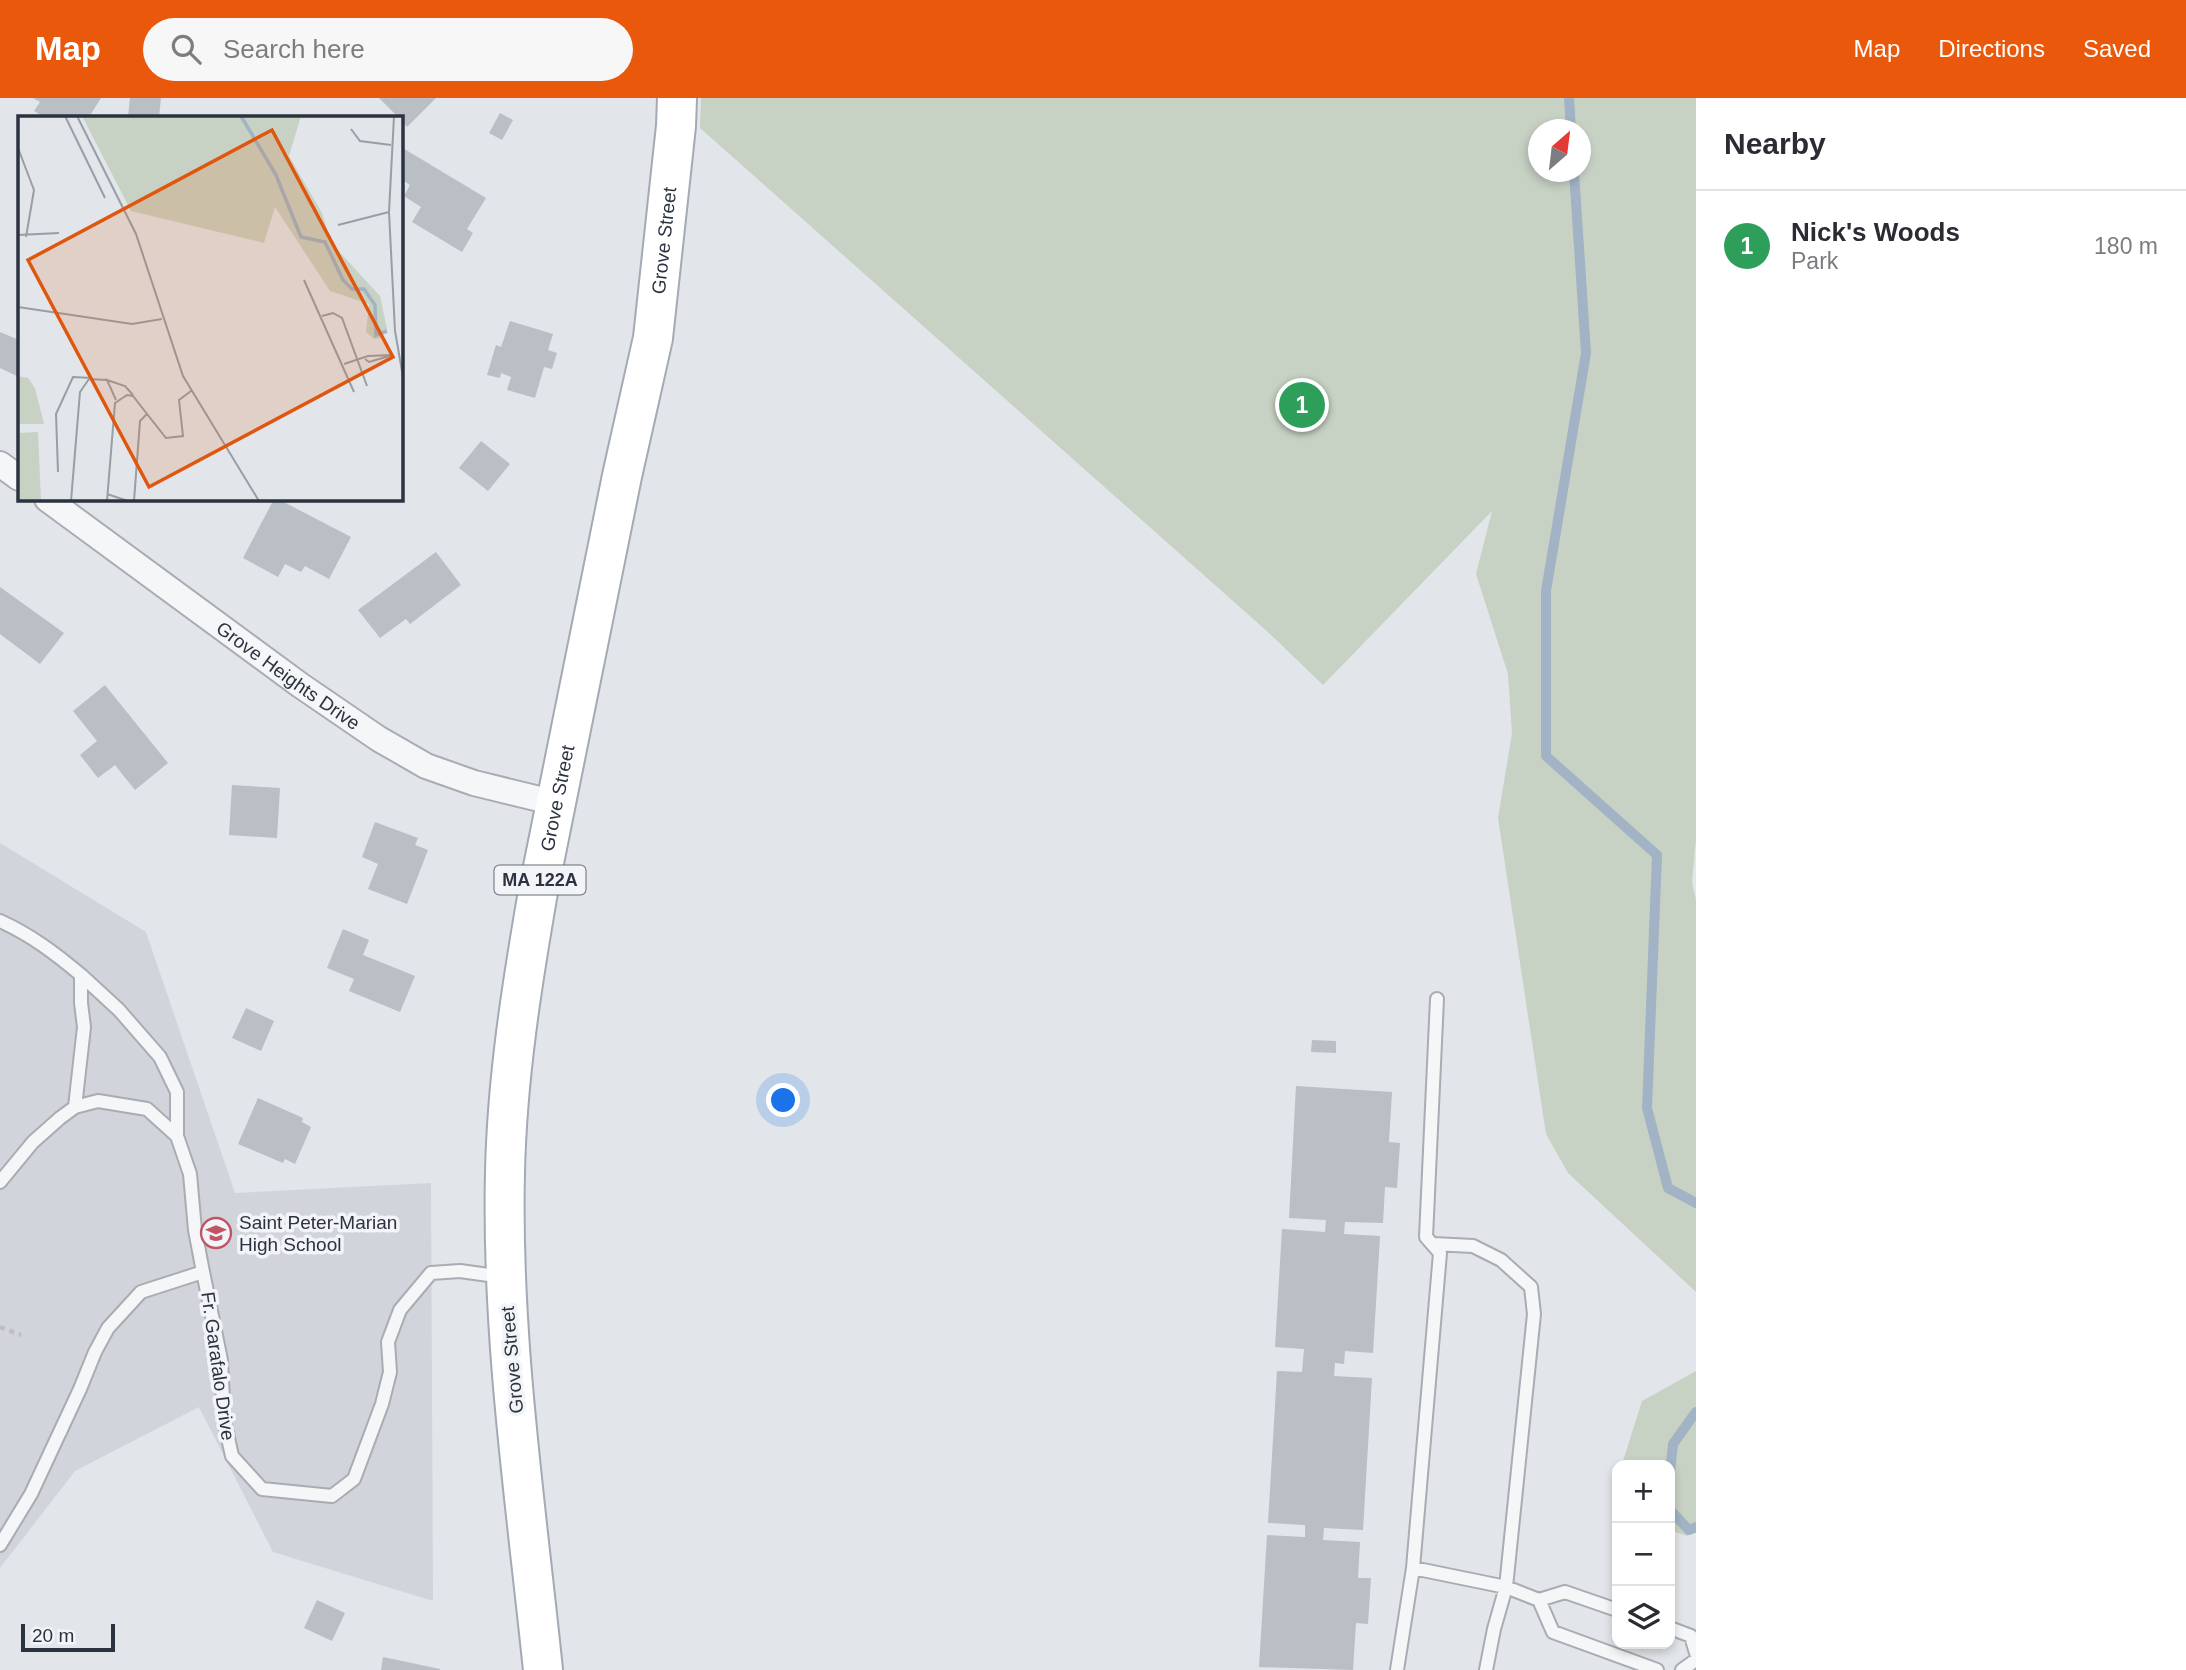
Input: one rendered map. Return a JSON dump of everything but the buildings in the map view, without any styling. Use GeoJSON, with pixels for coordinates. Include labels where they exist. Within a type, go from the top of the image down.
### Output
{"type":"FeatureCollection","features":[{"type":"Feature","properties":{"kind":"main road","name":"Grove Street"},"geometry":{"type":"LineString","coordinates":[[543,1670],[508,1314],[505,1173],[509,1102],[526,962],[622,476],[653,338],[677,98]]}},
{"type":"Feature","properties":{"kind":"street"},"geometry":{"type":"LineString","coordinates":[[0,464],[18,477]]}},
{"type":"Feature","properties":{"kind":"street","name":"Grove Heights Drive"},"geometry":{"type":"LineString","coordinates":[[48,500],[300,685],[379,739],[426,766],[474,783],[556,803]]}},
{"type":"Feature","properties":{"kind":"lane"},"geometry":{"type":"LineString","coordinates":[[0,914],[81,975],[119,1010],[160,1058],[177,1092],[177,1136],[190,1174],[195,1230],[204,1272]]}},
{"type":"Feature","properties":{"kind":"lane"},"geometry":{"type":"LineString","coordinates":[[0,921],[24,932]]}},
{"type":"Feature","properties":{"kind":"lane"},"geometry":{"type":"LineString","coordinates":[[75,1107],[84,1027],[81,975]]}},
{"type":"Feature","properties":{"kind":"lane"},"geometry":{"type":"LineString","coordinates":[[1397,1670],[1413,1568],[1440,1253],[1426,1237],[1437,999]]}},
{"type":"Feature","properties":{"kind":"lane"},"geometry":{"type":"LineString","coordinates":[[0,1182],[33,1142],[60,1118],[75,1107],[98,1101],[147,1109],[177,1136]]}},
{"type":"Feature","properties":{"kind":"lane"},"geometry":{"type":"LineString","coordinates":[[1433,1244],[1473,1246],[1501,1260],[1531,1287],[1534,1314],[1506,1587],[1486,1670]]}},
{"type":"Feature","properties":{"kind":"lane","name":"Fr. Garafalo Drive"},"geometry":{"type":"LineString","coordinates":[[0,1545],[31,1494],[108,1328],[141,1292],[204,1272],[221,1360],[224,1420],[232,1456],[262,1489],[331,1496],[354,1479],[372,1436],[390,1372],[388,1342],[400,1310],[414,1292],[431,1273],[460,1271],[507,1277]]}},
{"type":"Feature","properties":{"kind":"lane"},"geometry":{"type":"LineString","coordinates":[[1413,1568],[1506,1587],[1539,1600],[1565,1592],[1612,1608]]}},
{"type":"Feature","properties":{"kind":"lane"},"geometry":{"type":"LineString","coordinates":[[1539,1600],[1552,1632],[1657,1670]]}},
{"type":"Feature","properties":{"kind":"lane"},"geometry":{"type":"LineString","coordinates":[[1675,1630],[1691,1636],[1696,1653]]}},
{"type":"Feature","properties":{"kind":"lane"},"geometry":{"type":"LineString","coordinates":[[1682,1670],[1696,1660]]}},
{"type":"Feature","properties":{"kind":"path"},"geometry":{"type":"LineString","coordinates":[[0,1327],[21,1335]]}},
{"type":"Feature","properties":{"kind":"shaded area","name":"Saint Peter-Marian High School"},"geometry":{"type":"Polygon","coordinates":[[[0,843],[146,932],[235,1193],[431,1183],[433,1601],[273,1552],[199,1407],[75,1471],[0,1568],[0,843]]]}},
{"type":"Feature","properties":{"kind":"green space"},"geometry":{"type":"Polygon","coordinates":[[[701,98],[1696,98],[1696,839],[1692,882],[1696,900],[1696,1292],[1568,1173],[1546,1134],[1498,818],[1512,733],[1508,674],[1476,574],[1492,511],[1323,685],[1269,633],[700,128],[701,98]]]}},
{"type":"Feature","properties":{"kind":"green space"},"geometry":{"type":"Polygon","coordinates":[[[1696,1371],[1696,1530],[1687,1536],[1675,1532],[1675,1460],[1623,1460],[1642,1401],[1696,1371]]]}},
{"type":"Feature","properties":{"kind":"waterway"},"geometry":{"type":"LineString","coordinates":[[1569,98],[1570,119]]}},
{"type":"Feature","properties":{"kind":"waterway"},"geometry":{"type":"LineString","coordinates":[[1575,182],[1586,353],[1546,591],[1546,756],[1657,855],[1647,1108],[1668,1188],[1696,1203]]}},
{"type":"Feature","properties":{"kind":"waterway"},"geometry":{"type":"LineString","coordinates":[[1671,1460],[1673,1444],[1696,1412]]}},
{"type":"Feature","properties":{"kind":"waterway"},"geometry":{"type":"LineString","coordinates":[[1675,1515],[1689,1530],[1696,1527]]}},
{"type":"Feature","properties":{"kind":"place","name":"Nick's Woods"},"geometry":{"type":"Point","coordinates":[1302,405]}},
{"type":"Feature","properties":{"kind":"place","name":"Saint Peter-Marian High School"},"geometry":{"type":"Point","coordinates":[216,1233]}}]}
